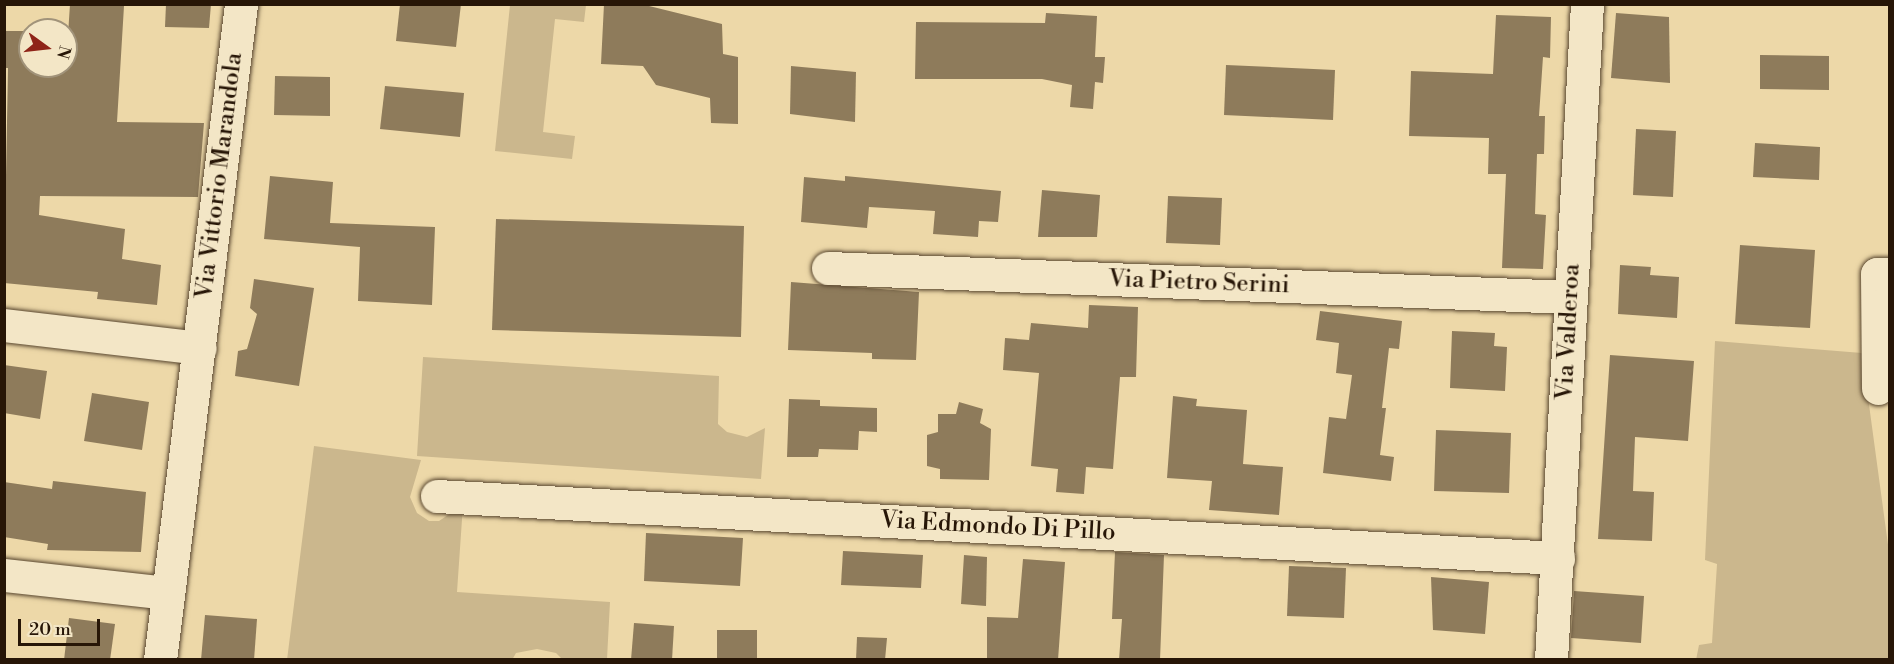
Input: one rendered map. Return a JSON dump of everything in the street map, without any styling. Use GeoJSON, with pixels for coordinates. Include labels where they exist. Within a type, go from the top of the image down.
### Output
{"type":"FeatureCollection","features":[{"type":"Feature","properties":{"kind":"street","name":"Via Vittorio Marandola"},"geometry":{"type":"LineString","coordinates":[[159,660],[200,348],[241,4]]}},
{"type":"Feature","properties":{"kind":"street","name":"Via Valderoa"},"geometry":{"type":"LineString","coordinates":[[1551,660],[1587,4]]}},
{"type":"Feature","properties":{"kind":"street","name":"Via Pietro Serini"},"geometry":{"type":"LineString","coordinates":[[828,268],[1570,297]]}},
{"type":"Feature","properties":{"kind":"street"},"geometry":{"type":"LineString","coordinates":[[1878,388],[1883,274]]}},
{"type":"Feature","properties":{"kind":"street"},"geometry":{"type":"LineString","coordinates":[[4,325],[200,348]]}},
{"type":"Feature","properties":{"kind":"street","name":"Via Edmondo Di Pillo"},"geometry":{"type":"LineString","coordinates":[[437,496],[1558,558]]}},
{"type":"Feature","properties":{"kind":"street"},"geometry":{"type":"LineString","coordinates":[[4,575],[166,593]]}},
{"type":"Feature","properties":{"kind":"shaded area"},"geometry":{"type":"Polygon","coordinates":[[[510,5],[586,5],[584,22],[555,19],[543,132],[575,136],[572,159],[495,151],[510,5]]]}},
{"type":"Feature","properties":{"kind":"shaded area"},"geometry":{"type":"Polygon","coordinates":[[[1715,341],[1862,353],[1889,552],[1889,659],[1696,660],[1699,645],[1712,643],[1717,564],[1705,560],[1715,341]]]}},
{"type":"Feature","properties":{"kind":"shaded area"},"geometry":{"type":"Polygon","coordinates":[[[423,357],[719,376],[718,424],[727,432],[747,437],[765,428],[761,479],[417,456],[423,357]]]}},
{"type":"Feature","properties":{"kind":"shaded area"},"geometry":{"type":"Polygon","coordinates":[[[314,446],[421,460],[410,497],[417,513],[429,521],[439,521],[463,505],[457,592],[610,602],[607,659],[562,659],[556,653],[537,649],[516,653],[512,660],[287,660],[314,446]]]}},
{"type":"Feature","properties":{"kind":"building"},"geometry":{"type":"Polygon","coordinates":[[[70,4],[124,6],[117,122],[204,123],[198,197],[40,196],[39,215],[125,229],[122,259],[161,265],[157,305],[97,299],[98,292],[4,283],[8,68],[4,68],[4,31],[18,31],[18,78],[78,78],[78,18],[69,18],[70,4]]]}},
{"type":"Feature","properties":{"kind":"building"},"geometry":{"type":"Polygon","coordinates":[[[166,4],[211,4],[209,28],[165,27],[166,4]]]}},
{"type":"Feature","properties":{"kind":"building"},"geometry":{"type":"Polygon","coordinates":[[[400,4],[461,4],[456,47],[396,41],[400,4]]]}},
{"type":"Feature","properties":{"kind":"building"},"geometry":{"type":"Polygon","coordinates":[[[604,4],[641,4],[722,24],[723,54],[738,57],[738,124],[711,123],[710,98],[656,85],[643,66],[601,64],[604,4]]]}},
{"type":"Feature","properties":{"kind":"building"},"geometry":{"type":"Polygon","coordinates":[[[1046,13],[1097,16],[1095,57],[1105,57],[1103,83],[1095,82],[1093,109],[1070,107],[1072,85],[1042,79],[915,79],[916,22],[1045,23],[1046,13]]]}},
{"type":"Feature","properties":{"kind":"building"},"geometry":{"type":"Polygon","coordinates":[[[1616,13],[1669,17],[1670,83],[1611,78],[1616,13]]]}},
{"type":"Feature","properties":{"kind":"building"},"geometry":{"type":"Polygon","coordinates":[[[1496,15],[1551,17],[1550,58],[1543,57],[1539,116],[1545,116],[1544,154],[1537,154],[1535,214],[1546,215],[1543,269],[1502,268],[1506,174],[1488,174],[1489,138],[1409,136],[1411,71],[1493,74],[1496,15]]]}},
{"type":"Feature","properties":{"kind":"building"},"geometry":{"type":"Polygon","coordinates":[[[1760,55],[1829,56],[1829,90],[1760,89],[1760,55]]]}},
{"type":"Feature","properties":{"kind":"building"},"geometry":{"type":"Polygon","coordinates":[[[1226,65],[1335,70],[1333,120],[1224,115],[1226,65]]]}},
{"type":"Feature","properties":{"kind":"building"},"geometry":{"type":"Polygon","coordinates":[[[791,66],[856,72],[855,122],[790,114],[791,66]]]}},
{"type":"Feature","properties":{"kind":"building"},"geometry":{"type":"Polygon","coordinates":[[[275,76],[330,77],[330,116],[274,115],[275,76]]]}},
{"type":"Feature","properties":{"kind":"building"},"geometry":{"type":"Polygon","coordinates":[[[385,86],[464,93],[460,137],[380,129],[385,86]]]}},
{"type":"Feature","properties":{"kind":"building"},"geometry":{"type":"Polygon","coordinates":[[[1636,129],[1676,131],[1673,197],[1633,195],[1636,129]]]}},
{"type":"Feature","properties":{"kind":"building"},"geometry":{"type":"Polygon","coordinates":[[[1755,143],[1820,147],[1819,180],[1753,177],[1755,143]]]}},
{"type":"Feature","properties":{"kind":"building"},"geometry":{"type":"Polygon","coordinates":[[[270,176],[333,182],[330,223],[435,227],[432,305],[358,301],[360,247],[264,239],[270,176]]]}},
{"type":"Feature","properties":{"kind":"building"},"geometry":{"type":"Polygon","coordinates":[[[845,176],[1001,191],[998,222],[979,221],[978,237],[933,234],[935,211],[869,207],[867,228],[801,222],[804,177],[845,181],[845,176]]]}},
{"type":"Feature","properties":{"kind":"building"},"geometry":{"type":"Polygon","coordinates":[[[1042,190],[1100,195],[1097,237],[1038,237],[1042,190]]]}},
{"type":"Feature","properties":{"kind":"building"},"geometry":{"type":"Polygon","coordinates":[[[1168,196],[1222,198],[1220,245],[1166,243],[1168,196]]]}},
{"type":"Feature","properties":{"kind":"building"},"geometry":{"type":"Polygon","coordinates":[[[496,219],[744,226],[741,337],[492,330],[496,219]]]}},
{"type":"Feature","properties":{"kind":"building"},"geometry":{"type":"Polygon","coordinates":[[[1740,245],[1815,250],[1810,328],[1735,324],[1740,245]]]}},
{"type":"Feature","properties":{"kind":"building"},"geometry":{"type":"Polygon","coordinates":[[[1620,265],[1651,267],[1650,275],[1679,277],[1677,318],[1618,314],[1620,265]]]}},
{"type":"Feature","properties":{"kind":"building"},"geometry":{"type":"Polygon","coordinates":[[[254,279],[314,288],[299,386],[235,376],[238,351],[247,349],[257,314],[250,308],[254,279]]]}},
{"type":"Feature","properties":{"kind":"building"},"geometry":{"type":"Polygon","coordinates":[[[791,282],[919,292],[916,360],[872,359],[872,353],[788,350],[791,282]]]}},
{"type":"Feature","properties":{"kind":"building"},"geometry":{"type":"Polygon","coordinates":[[[1089,305],[1138,307],[1136,377],[1120,377],[1113,469],[1086,467],[1084,494],[1056,492],[1058,469],[1031,466],[1039,373],[1003,370],[1005,338],[1029,340],[1031,323],[1088,328],[1089,305]]]}},
{"type":"Feature","properties":{"kind":"building"},"geometry":{"type":"Polygon","coordinates":[[[1320,311],[1402,321],[1399,349],[1389,348],[1382,408],[1386,408],[1380,455],[1394,457],[1391,481],[1323,473],[1329,417],[1346,419],[1352,375],[1336,373],[1339,343],[1316,340],[1320,311]]]}},
{"type":"Feature","properties":{"kind":"building"},"geometry":{"type":"Polygon","coordinates":[[[1452,331],[1495,333],[1494,346],[1507,347],[1505,391],[1450,388],[1452,331]]]}},
{"type":"Feature","properties":{"kind":"building"},"geometry":{"type":"Polygon","coordinates":[[[1610,355],[1694,361],[1688,441],[1635,437],[1633,491],[1654,492],[1652,541],[1598,539],[1610,355]]]}},
{"type":"Feature","properties":{"kind":"building"},"geometry":{"type":"Polygon","coordinates":[[[4,365],[47,371],[40,419],[4,413],[4,365]]]}},
{"type":"Feature","properties":{"kind":"building"},"geometry":{"type":"Polygon","coordinates":[[[92,393],[149,402],[142,450],[84,441],[92,393]]]}},
{"type":"Feature","properties":{"kind":"building"},"geometry":{"type":"Polygon","coordinates":[[[1173,396],[1197,399],[1196,406],[1247,410],[1243,464],[1283,467],[1279,515],[1209,510],[1212,481],[1167,478],[1173,396]]]}},
{"type":"Feature","properties":{"kind":"building"},"geometry":{"type":"Polygon","coordinates":[[[789,399],[820,400],[820,406],[877,408],[877,432],[859,431],[858,450],[819,449],[818,457],[787,457],[789,399]]]}},
{"type":"Feature","properties":{"kind":"building"},"geometry":{"type":"Polygon","coordinates":[[[959,402],[983,409],[980,423],[991,429],[989,480],[940,479],[940,469],[927,466],[927,435],[938,432],[938,414],[956,414],[959,402]]]}},
{"type":"Feature","properties":{"kind":"building"},"geometry":{"type":"Polygon","coordinates":[[[1436,430],[1511,433],[1509,493],[1434,491],[1436,430]]]}},
{"type":"Feature","properties":{"kind":"building"},"geometry":{"type":"Polygon","coordinates":[[[53,481],[146,492],[141,552],[47,550],[48,544],[4,537],[4,482],[52,489],[53,481]]]}},
{"type":"Feature","properties":{"kind":"building"},"geometry":{"type":"Polygon","coordinates":[[[646,533],[743,538],[740,586],[644,581],[646,533]]]}},
{"type":"Feature","properties":{"kind":"building"},"geometry":{"type":"Polygon","coordinates":[[[843,551],[923,555],[921,588],[841,585],[843,551]]]}},
{"type":"Feature","properties":{"kind":"building"},"geometry":{"type":"Polygon","coordinates":[[[1115,552],[1164,555],[1160,660],[1119,660],[1122,619],[1112,619],[1115,552]]]}},
{"type":"Feature","properties":{"kind":"building"},"geometry":{"type":"Polygon","coordinates":[[[964,555],[987,557],[986,606],[961,604],[964,555]]]}},
{"type":"Feature","properties":{"kind":"building"},"geometry":{"type":"Polygon","coordinates":[[[1023,559],[1065,562],[1058,660],[987,660],[987,617],[1018,618],[1023,559]]]}},
{"type":"Feature","properties":{"kind":"building"},"geometry":{"type":"Polygon","coordinates":[[[1289,566],[1346,568],[1344,618],[1287,616],[1289,566]]]}},
{"type":"Feature","properties":{"kind":"building"},"geometry":{"type":"Polygon","coordinates":[[[1431,577],[1489,582],[1485,634],[1433,630],[1431,577]]]}},
{"type":"Feature","properties":{"kind":"building"},"geometry":{"type":"Polygon","coordinates":[[[1574,591],[1644,596],[1641,643],[1571,638],[1574,591]]]}},
{"type":"Feature","properties":{"kind":"building"},"geometry":{"type":"Polygon","coordinates":[[[205,615],[257,619],[254,660],[201,660],[205,615]]]}},
{"type":"Feature","properties":{"kind":"building"},"geometry":{"type":"Polygon","coordinates":[[[69,618],[115,624],[110,660],[64,660],[69,618]]]}},
{"type":"Feature","properties":{"kind":"building"},"geometry":{"type":"Polygon","coordinates":[[[634,623],[674,626],[672,660],[631,660],[634,623]]]}},
{"type":"Feature","properties":{"kind":"building"},"geometry":{"type":"Polygon","coordinates":[[[717,630],[757,630],[757,660],[717,660],[717,630]]]}},
{"type":"Feature","properties":{"kind":"building"},"geometry":{"type":"Polygon","coordinates":[[[857,637],[887,638],[885,660],[856,660],[857,637]]]}}]}
